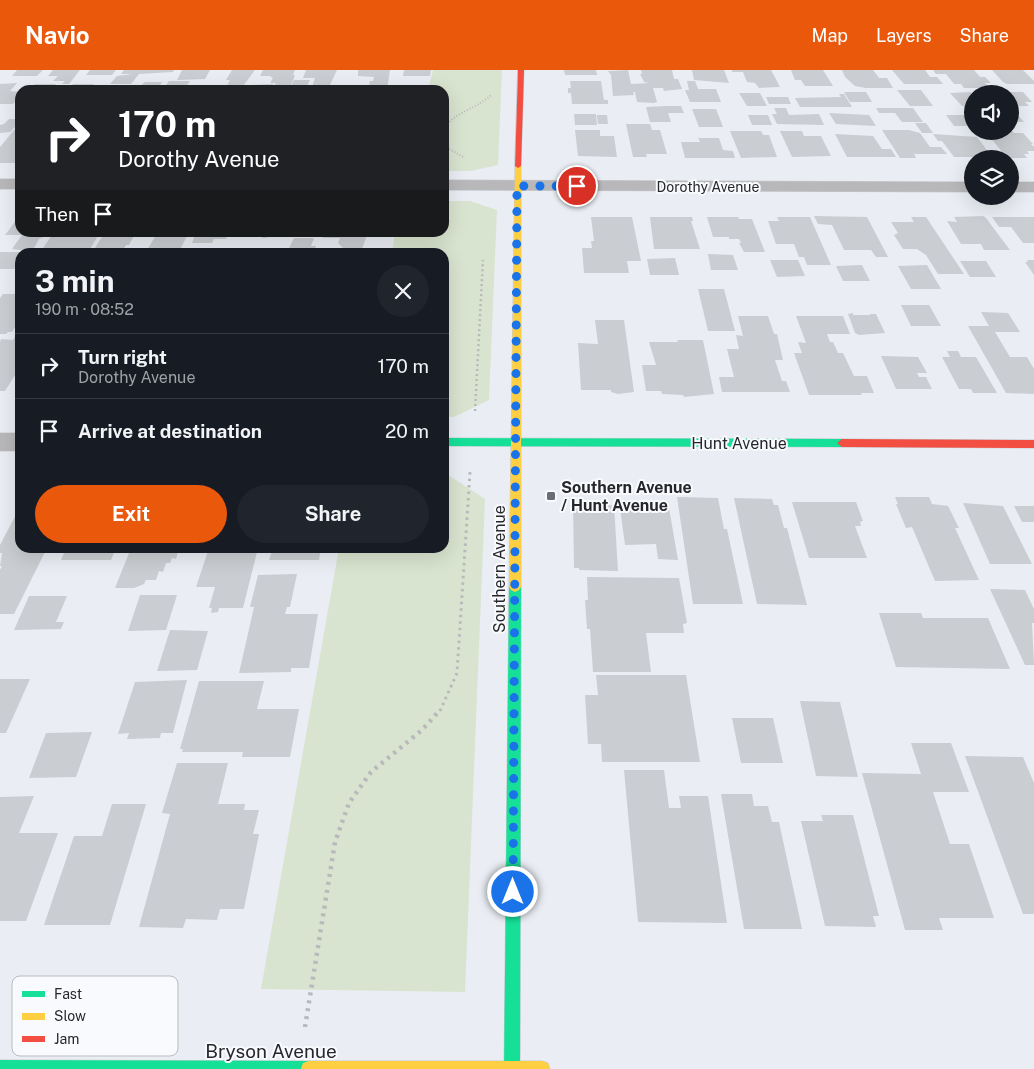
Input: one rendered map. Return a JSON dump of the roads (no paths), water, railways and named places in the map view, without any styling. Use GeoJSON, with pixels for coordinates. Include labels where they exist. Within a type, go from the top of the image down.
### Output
{"type":"FeatureCollection","features":[{"type":"Feature","properties":{"kind":"street","name":"Southern Avenue"},"geometry":{"type":"LineString","coordinates":[[512,1069],[517,186],[521,70]]}},
{"type":"Feature","properties":{"kind":"street"},"geometry":{"type":"LineString","coordinates":[[0,184],[15,184]]}},
{"type":"Feature","properties":{"kind":"street","name":"Dorothy Avenue"},"geometry":{"type":"LineString","coordinates":[[449,186],[964,187]]}},
{"type":"Feature","properties":{"kind":"street"},"geometry":{"type":"LineString","coordinates":[[1019,188],[1034,188]]}},
{"type":"Feature","properties":{"kind":"street"},"geometry":{"type":"LineString","coordinates":[[0,442],[15,442]]}},
{"type":"Feature","properties":{"kind":"street","name":"Hunt Avenue"},"geometry":{"type":"LineString","coordinates":[[449,442],[1034,444]]}},
{"type":"Feature","properties":{"kind":"street","name":"Bryson Avenue"},"geometry":{"type":"LineString","coordinates":[[0,1068],[542,1069]]}},
{"type":"Feature","properties":{"kind":"place","name":"Southern Avenue / Hunt Avenue"},"geometry":{"type":"Point","coordinates":[551,496]}}]}
